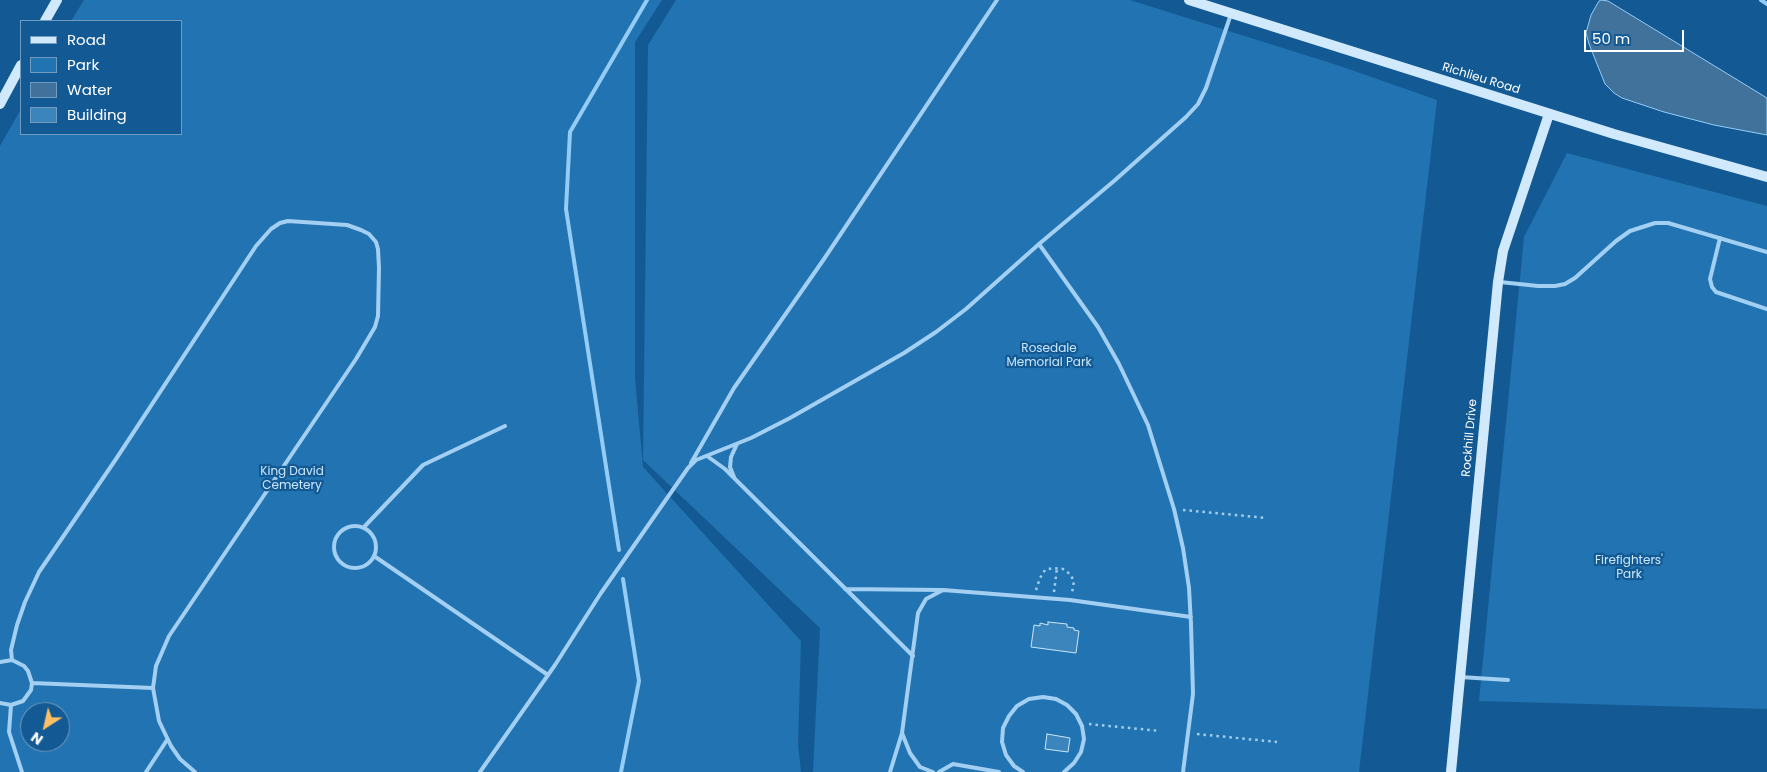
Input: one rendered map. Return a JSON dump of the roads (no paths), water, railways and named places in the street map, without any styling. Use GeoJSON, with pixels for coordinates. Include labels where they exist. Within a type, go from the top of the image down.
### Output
{"type":"FeatureCollection","features":[{"type":"Feature","properties":{"kind":"main road"},"geometry":{"type":"LineString","coordinates":[[46,20],[57,0]]}},
{"type":"Feature","properties":{"kind":"main road","name":"Richlieu Road"},"geometry":{"type":"LineString","coordinates":[[1190,0],[1549,114],[1767,177]]}},
{"type":"Feature","properties":{"kind":"main road"},"geometry":{"type":"LineString","coordinates":[[0,104],[20,67]]}},
{"type":"Feature","properties":{"kind":"main road","name":"Rockhill Drive"},"geometry":{"type":"LineString","coordinates":[[1451,772],[1498,282],[1503,251],[1549,114]]}},
{"type":"Feature","properties":{"kind":"lane"},"geometry":{"type":"LineString","coordinates":[[480,772],[688,468],[734,388],[824,259],[997,0]]}},
{"type":"Feature","properties":{"kind":"lane"},"geometry":{"type":"LineString","coordinates":[[688,468],[696,460],[737,444],[790,418],[904,353],[966,309],[1114,181],[1198,104],[1206,88],[1231,13]]}},
{"type":"Feature","properties":{"kind":"lane"},"geometry":{"type":"LineString","coordinates":[[12,660],[11,650],[17,625],[39,572],[256,246],[271,229],[280,223],[288,221],[346,226],[369,234],[376,242],[378,249],[378,316],[375,327],[356,359],[169,636],[156,666],[153,688],[159,721],[167,740],[180,759],[195,772]]}},
{"type":"Feature","properties":{"kind":"lane"},"geometry":{"type":"LineString","coordinates":[[1498,282],[1538,286],[1565,284],[1575,278],[1630,231],[1655,222],[1668,223],[1767,252]]}},
{"type":"Feature","properties":{"kind":"lane"},"geometry":{"type":"LineString","coordinates":[[1720,238],[1710,279],[1712,287],[1716,292],[1767,309]]}},
{"type":"Feature","properties":{"kind":"lane"},"geometry":{"type":"LineString","coordinates":[[1039,244],[1098,327],[1119,364],[1148,425],[1174,509],[1183,548],[1191,617],[1193,694],[1183,772]]}},
{"type":"Feature","properties":{"kind":"lane"},"geometry":{"type":"LineString","coordinates":[[364,527],[423,465],[505,426]]}},
{"type":"Feature","properties":{"kind":"lane"},"geometry":{"type":"LineString","coordinates":[[735,479],[730,462],[737,444]]}},
{"type":"Feature","properties":{"kind":"lane"},"geometry":{"type":"LineString","coordinates":[[707,456],[735,479],[912,656]]}},
{"type":"Feature","properties":{"kind":"lane"},"geometry":{"type":"LineString","coordinates":[[350,526],[364,527],[374,536],[376,543],[374,556],[364,566],[350,568],[338,560],[334,554],[335,539],[338,533],[350,526]]}},
{"type":"Feature","properties":{"kind":"lane"},"geometry":{"type":"LineString","coordinates":[[374,556],[548,674]]}},
{"type":"Feature","properties":{"kind":"lane"},"geometry":{"type":"LineString","coordinates":[[845,589],[943,590],[1053,598],[1191,617]]}},
{"type":"Feature","properties":{"kind":"lane"},"geometry":{"type":"LineString","coordinates":[[890,772],[902,733],[918,613],[926,599],[943,590]]}},
{"type":"Feature","properties":{"kind":"lane"},"geometry":{"type":"LineString","coordinates":[[0,662],[12,660],[24,666],[31,677],[32,683],[31,690],[24,700],[11,705],[0,703]]}},
{"type":"Feature","properties":{"kind":"lane"},"geometry":{"type":"LineString","coordinates":[[1460,677],[1508,680]]}},
{"type":"Feature","properties":{"kind":"lane"},"geometry":{"type":"LineString","coordinates":[[32,683],[153,688]]}},
{"type":"Feature","properties":{"kind":"lane"},"geometry":{"type":"LineString","coordinates":[[1023,772],[1014,766],[1006,755],[1002,742],[1003,728],[1008,716],[1017,706],[1029,699],[1043,697],[1056,699],[1067,705],[1076,714],[1080,723],[1084,739],[1081,752],[1074,763],[1064,772]]}},
{"type":"Feature","properties":{"kind":"lane"},"geometry":{"type":"LineString","coordinates":[[11,705],[9,732],[22,772]]}},
{"type":"Feature","properties":{"kind":"lane"},"geometry":{"type":"LineString","coordinates":[[902,733],[910,753],[920,767],[933,772]]}},
{"type":"Feature","properties":{"kind":"lane"},"geometry":{"type":"LineString","coordinates":[[146,772],[167,740]]}},
{"type":"Feature","properties":{"kind":"lane"},"geometry":{"type":"LineString","coordinates":[[939,772],[953,764],[999,772]]}},
{"type":"Feature","properties":{"kind":"water"},"geometry":{"type":"Polygon","coordinates":[[[1601,0],[1608,1],[1767,98],[1767,135],[1714,125],[1664,112],[1622,98],[1614,93],[1605,84],[1586,33],[1591,15],[1601,0]]]}},
{"type":"Feature","properties":{"kind":"waterway"},"geometry":{"type":"LineString","coordinates":[[619,550],[566,209],[570,132],[647,0]]}},
{"type":"Feature","properties":{"kind":"waterway"},"geometry":{"type":"LineString","coordinates":[[1761,0],[1767,4]]}},
{"type":"Feature","properties":{"kind":"waterway"},"geometry":{"type":"LineString","coordinates":[[621,772],[639,681],[623,579]]}},
{"type":"Feature","properties":{"kind":"park label","name":"Rosedale Memorial Park"},"geometry":{"type":"Point","coordinates":[1049,356]}},
{"type":"Feature","properties":{"kind":"park label","name":"King David Cemetery"},"geometry":{"type":"Point","coordinates":[292,479]}},
{"type":"Feature","properties":{"kind":"park label","name":"Firefighters' Park"},"geometry":{"type":"Point","coordinates":[1629,568]}}]}
